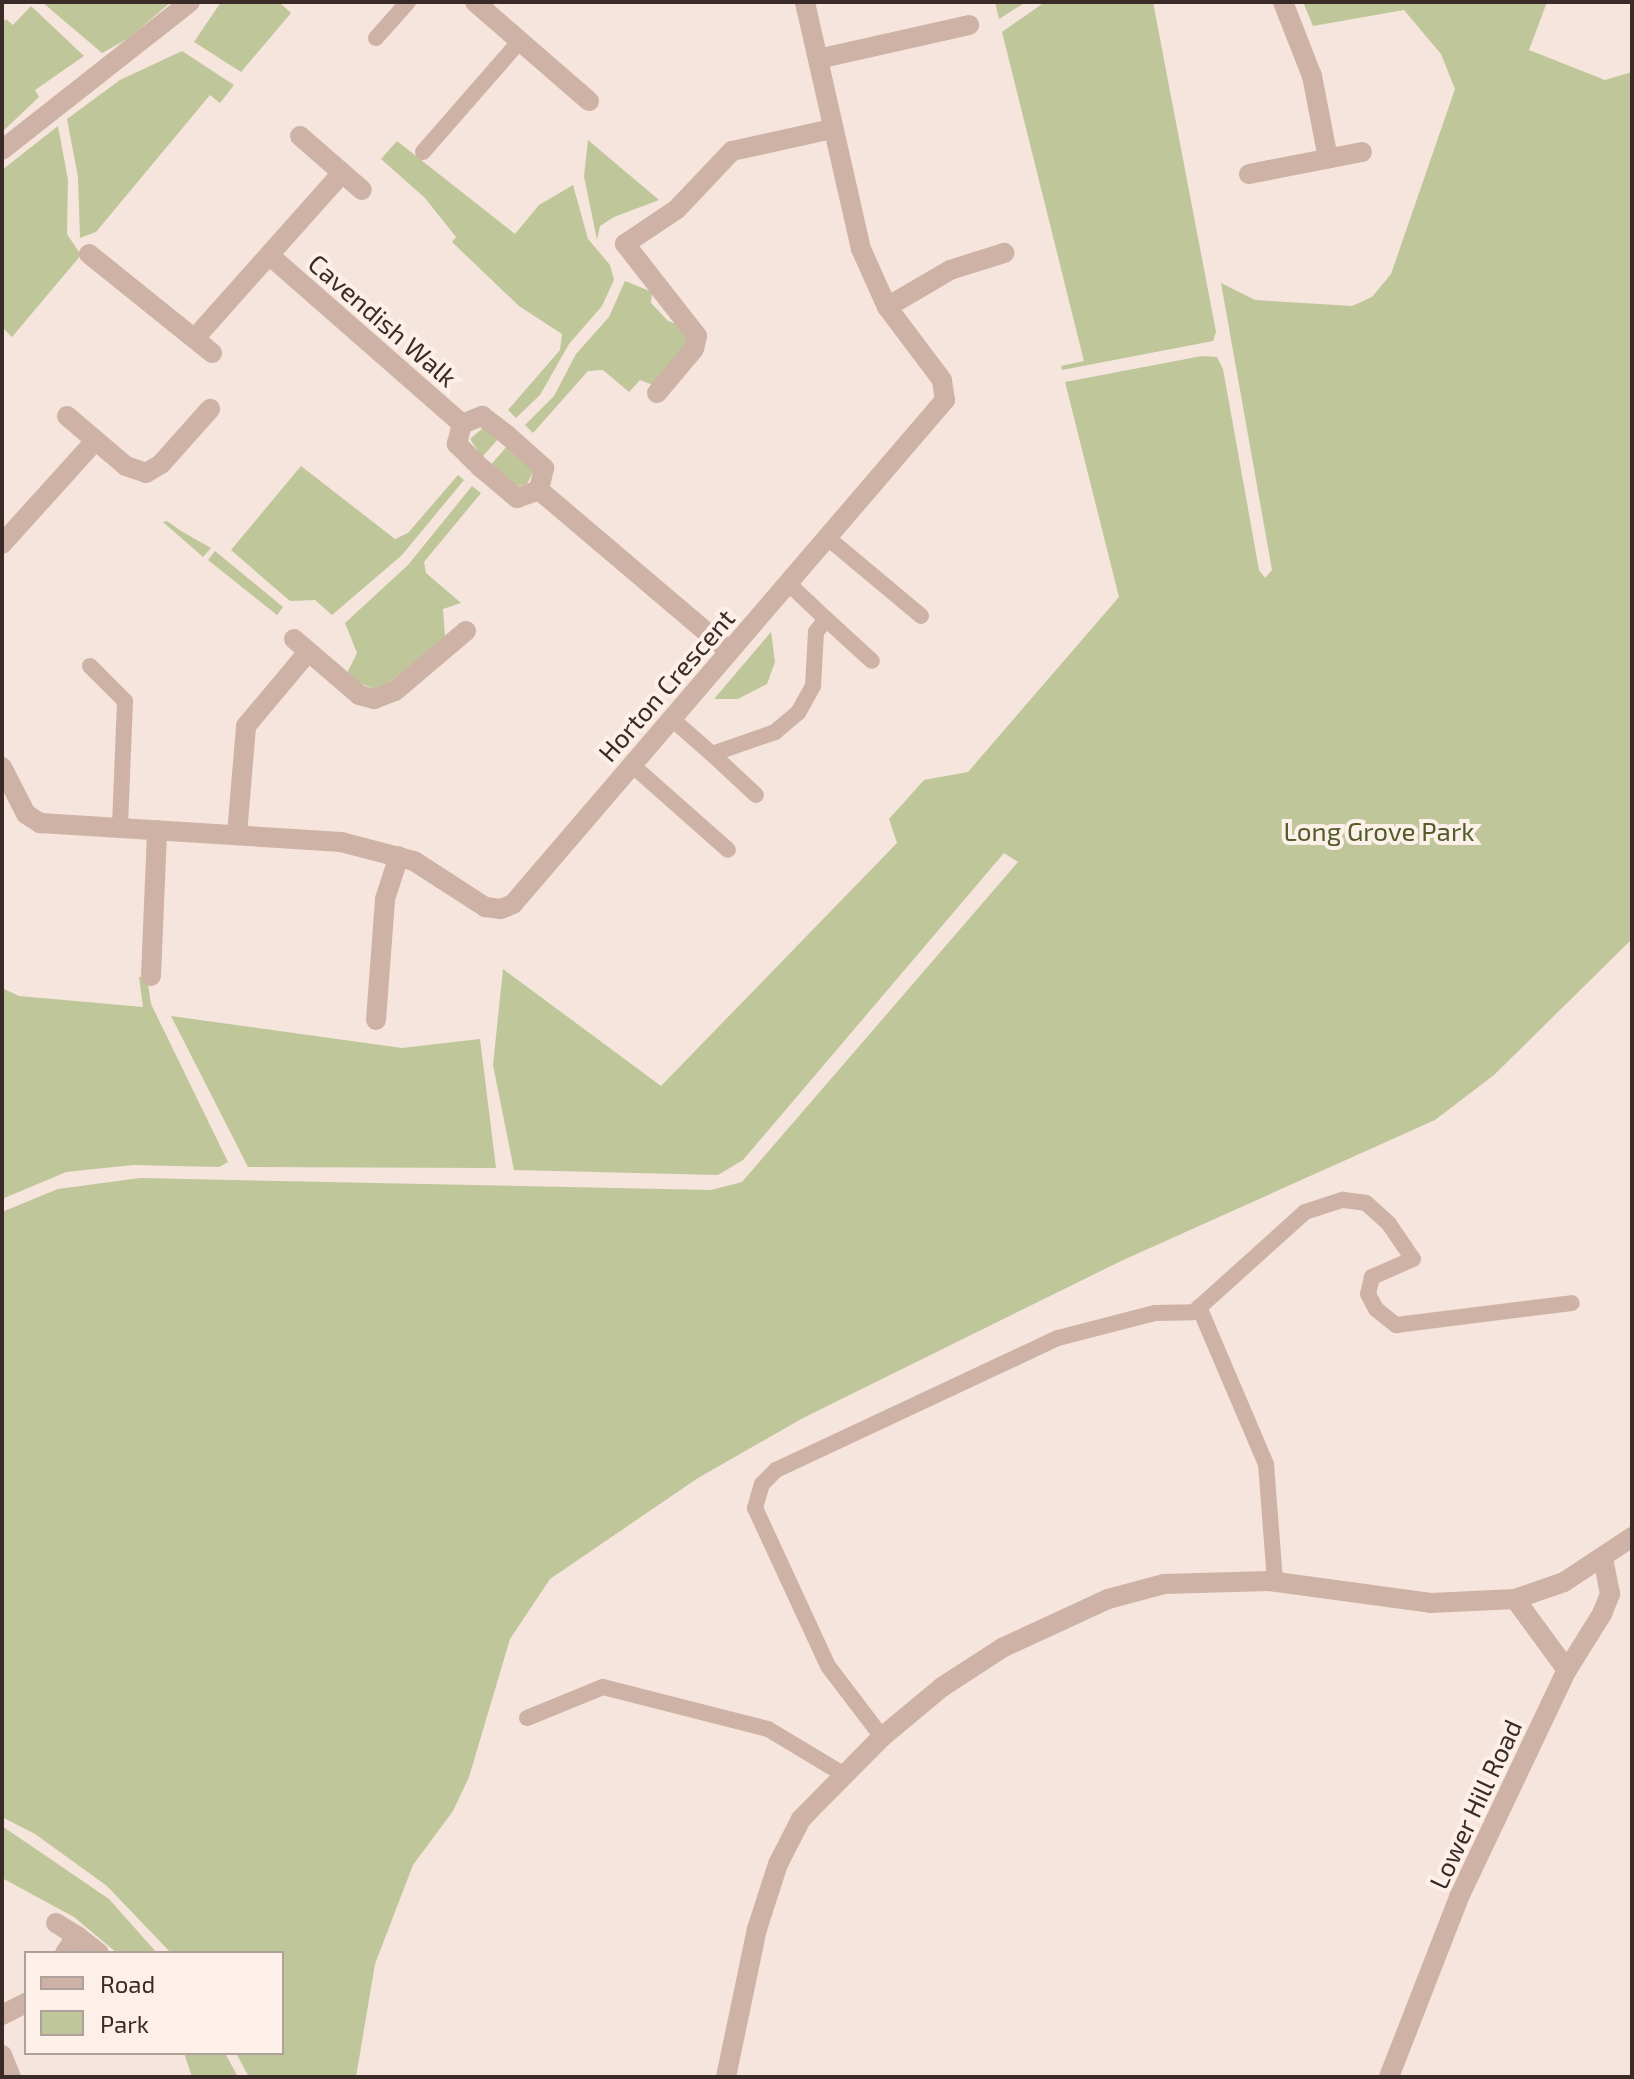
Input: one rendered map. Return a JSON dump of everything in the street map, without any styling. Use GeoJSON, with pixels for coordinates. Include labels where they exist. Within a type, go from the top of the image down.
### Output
{"type":"FeatureCollection","features":[{"type":"Feature","properties":{"kind":"street"},"geometry":{"type":"LineString","coordinates":[[2,150],[190,2]]}},
{"type":"Feature","properties":{"kind":"street","name":"Horton Crescent"},"geometry":{"type":"LineString","coordinates":[[2,767],[33,820],[341,842],[399,856],[435,872],[485,907],[507,907],[829,539],[945,400],[942,380],[887,307],[858,241],[805,2]]}},
{"type":"Feature","properties":{"kind":"street"},"geometry":{"type":"LineString","coordinates":[[1283,2],[1312,76],[1328,158]]}},
{"type":"Feature","properties":{"kind":"street"},"geometry":{"type":"LineString","coordinates":[[483,5],[589,101]]}},
{"type":"Feature","properties":{"kind":"street"},"geometry":{"type":"LineString","coordinates":[[818,59],[969,25]]}},
{"type":"Feature","properties":{"kind":"street"},"geometry":{"type":"LineString","coordinates":[[657,393],[694,349],[697,336],[620,237],[677,209],[732,151],[832,129]]}},
{"type":"Feature","properties":{"kind":"street"},"geometry":{"type":"LineString","coordinates":[[300,136],[362,190]]}},
{"type":"Feature","properties":{"kind":"street"},"geometry":{"type":"LineString","coordinates":[[1249,174],[1362,152]]}},
{"type":"Feature","properties":{"kind":"street","name":"Cavendish Walk"},"geometry":{"type":"LineString","coordinates":[[195,338],[342,173]]}},
{"type":"Feature","properties":{"kind":"street"},"geometry":{"type":"LineString","coordinates":[[887,307],[950,270],[1004,253]]}},
{"type":"Feature","properties":{"kind":"street"},"geometry":{"type":"LineString","coordinates":[[89,254],[212,353]]}},
{"type":"Feature","properties":{"kind":"street","name":"Cavendish Walk"},"geometry":{"type":"LineString","coordinates":[[269,255],[462,424]]}},
{"type":"Feature","properties":{"kind":"street"},"geometry":{"type":"LineString","coordinates":[[67,416],[133,471],[150,472],[210,409]]}},
{"type":"Feature","properties":{"kind":"street","name":"Cavendish Walk"},"geometry":{"type":"LineString","coordinates":[[482,416],[507,435],[544,468],[539,490],[525,499],[517,498],[471,459],[457,444],[462,424],[482,416]]}},
{"type":"Feature","properties":{"kind":"street"},"geometry":{"type":"LineString","coordinates":[[2,544],[95,441]]}},
{"type":"Feature","properties":{"kind":"street"},"geometry":{"type":"LineString","coordinates":[[539,490],[729,651]]}},
{"type":"Feature","properties":{"kind":"street"},"geometry":{"type":"LineString","coordinates":[[237,834],[246,726],[301,646],[359,695],[374,699],[395,691],[466,631]]}},
{"type":"Feature","properties":{"kind":"street"},"geometry":{"type":"LineString","coordinates":[[151,976],[157,830]]}},
{"type":"Feature","properties":{"kind":"street"},"geometry":{"type":"LineString","coordinates":[[376,1020],[385,899],[399,856]]}},
{"type":"Feature","properties":{"kind":"street"},"geometry":{"type":"LineString","coordinates":[[726,2077],[740,1990],[778,1864],[801,1819],[882,1737],[942,1687],[1002,1648],[1108,1599],[1164,1584],[1275,1581],[1431,1603],[1515,1599],[1564,1582],[1632,1537]]}},
{"type":"Feature","properties":{"kind":"street","name":"Lower Hill Road"},"geometry":{"type":"LineString","coordinates":[[1389,2077],[1459,1897],[1567,1670],[1610,1594],[1603,1559]]}},
{"type":"Feature","properties":{"kind":"street"},"geometry":{"type":"LineString","coordinates":[[1515,1599],[1567,1670]]}},
{"type":"Feature","properties":{"kind":"street"},"geometry":{"type":"LineString","coordinates":[[56,1923],[71,1945],[92,1951]]}},
{"type":"Feature","properties":{"kind":"street"},"geometry":{"type":"LineString","coordinates":[[2,2015],[24,2004]]}},
{"type":"Feature","properties":{"kind":"street"},"geometry":{"type":"LineString","coordinates":[[2,2055],[11,2077]]}},
{"type":"Feature","properties":{"kind":"lane"},"geometry":{"type":"LineString","coordinates":[[376,38],[408,2]]}},
{"type":"Feature","properties":{"kind":"lane"},"geometry":{"type":"LineString","coordinates":[[423,152],[520,41]]}},
{"type":"Feature","properties":{"kind":"lane"},"geometry":{"type":"LineString","coordinates":[[829,539],[921,616]]}},
{"type":"Feature","properties":{"kind":"lane"},"geometry":{"type":"LineString","coordinates":[[789,584],[872,661]]}},
{"type":"Feature","properties":{"kind":"lane"},"geometry":{"type":"LineString","coordinates":[[712,754],[775,732],[798,713],[813,686],[815,637],[826,619]]}},
{"type":"Feature","properties":{"kind":"lane"},"geometry":{"type":"LineString","coordinates":[[90,666],[125,701],[120,828]]}},
{"type":"Feature","properties":{"kind":"lane"},"geometry":{"type":"LineString","coordinates":[[672,719],[756,795]]}},
{"type":"Feature","properties":{"kind":"lane"},"geometry":{"type":"LineString","coordinates":[[632,765],[728,850]]}},
{"type":"Feature","properties":{"kind":"lane"},"geometry":{"type":"LineString","coordinates":[[882,1737],[828,1666],[755,1508],[762,1484],[776,1470],[1058,1338],[1199,1307],[1305,1212],[1343,1200],[1366,1203],[1389,1224],[1413,1259],[1372,1277],[1368,1294],[1376,1309],[1396,1325],[1572,1303]]}},
{"type":"Feature","properties":{"kind":"lane"},"geometry":{"type":"LineString","coordinates":[[1199,1307],[1266,1464],[1275,1581]]}},
{"type":"Feature","properties":{"kind":"lane"},"geometry":{"type":"LineString","coordinates":[[527,1718],[603,1687],[768,1729],[843,1774]]}},
{"type":"Feature","properties":{"kind":"green space"},"geometry":{"type":"Polygon","coordinates":[[[42,2],[171,2],[129,38],[102,53],[42,2]]]}},
{"type":"Feature","properties":{"kind":"green space"},"geometry":{"type":"Polygon","coordinates":[[[221,2],[279,2],[291,13],[241,72],[194,42],[221,2]]]}},
{"type":"Feature","properties":{"kind":"green space"},"geometry":{"type":"Polygon","coordinates":[[[995,2],[1026,2],[999,19],[995,2]]]}},
{"type":"Feature","properties":{"kind":"green space"},"geometry":{"type":"Polygon","coordinates":[[[1045,2],[1153,2],[1216,332],[1213,341],[1062,370],[1061,366],[1084,361],[1002,32],[1045,2]]]}},
{"type":"Feature","properties":{"kind":"green space","name":"Long Grove Park"},"geometry":{"type":"Polygon","coordinates":[[[1303,2],[1547,2],[1529,50],[1605,80],[1632,72],[1632,939],[1494,1075],[1435,1120],[1121,1261],[803,1418],[698,1478],[550,1579],[510,1639],[469,1777],[453,1811],[413,1865],[375,1964],[356,2077],[249,2077],[237,2055],[284,2055],[284,1951],[169,1951],[107,1886],[35,1834],[2,1817],[2,1212],[58,1189],[140,1178],[711,1190],[742,1182],[1018,862],[1004,853],[743,1160],[718,1175],[514,1170],[493,1065],[503,969],[661,1086],[897,843],[889,819],[924,780],[968,772],[1119,597],[1065,382],[1202,356],[1217,357],[1223,369],[1259,570],[1265,578],[1272,570],[1221,283],[1255,300],[1352,306],[1372,297],[1391,274],[1455,89],[1441,54],[1404,10],[1313,26],[1303,2]]]}},
{"type":"Feature","properties":{"kind":"green space"},"geometry":{"type":"Polygon","coordinates":[[[31,6],[84,56],[35,90],[39,97],[2,132],[2,23],[6,19],[13,25],[31,6]]]}},
{"type":"Feature","properties":{"kind":"green space"},"geometry":{"type":"Polygon","coordinates":[[[182,51],[234,85],[220,103],[210,95],[96,232],[80,238],[78,177],[67,119],[120,80],[182,51]]]}},
{"type":"Feature","properties":{"kind":"green space"},"geometry":{"type":"Polygon","coordinates":[[[58,126],[68,180],[67,234],[81,255],[12,337],[2,327],[2,170],[58,126]]]}},
{"type":"Feature","properties":{"kind":"green space"},"geometry":{"type":"Polygon","coordinates":[[[588,140],[659,200],[614,217],[600,226],[597,240],[584,176],[588,140]]]}},
{"type":"Feature","properties":{"kind":"green space"},"geometry":{"type":"Polygon","coordinates":[[[397,141],[515,234],[539,205],[573,185],[588,239],[610,265],[614,280],[602,306],[569,344],[540,395],[516,418],[508,410],[560,350],[562,334],[519,306],[452,242],[456,237],[425,198],[381,159],[397,141]]]}},
{"type":"Feature","properties":{"kind":"green space"},"geometry":{"type":"Polygon","coordinates":[[[625,281],[652,292],[651,303],[668,321],[687,328],[688,347],[653,385],[640,380],[629,392],[603,370],[588,371],[533,433],[525,425],[554,396],[576,354],[609,317],[625,281]]]}},
{"type":"Feature","properties":{"kind":"green space"},"geometry":{"type":"Polygon","coordinates":[[[484,427],[500,437],[482,457],[470,439],[484,427]]]}},
{"type":"Feature","properties":{"kind":"green space"},"geometry":{"type":"Polygon","coordinates":[[[508,445],[530,463],[533,472],[527,484],[518,486],[490,466],[508,445]]]}},
{"type":"Feature","properties":{"kind":"green space"},"geometry":{"type":"Polygon","coordinates":[[[301,466],[395,539],[408,533],[458,475],[464,480],[402,555],[332,615],[315,600],[290,601],[231,550],[301,466]]]}},
{"type":"Feature","properties":{"kind":"green space"},"geometry":{"type":"Polygon","coordinates":[[[472,486],[481,493],[424,562],[426,573],[461,603],[443,609],[445,637],[386,685],[375,689],[361,684],[347,673],[357,653],[345,623],[408,565],[472,486]]]}},
{"type":"Feature","properties":{"kind":"green space"},"geometry":{"type":"Polygon","coordinates":[[[167,521],[211,548],[203,557],[163,522],[167,521]]]}},
{"type":"Feature","properties":{"kind":"green space"},"geometry":{"type":"Polygon","coordinates":[[[215,551],[283,607],[277,615],[208,560],[215,551]]]}},
{"type":"Feature","properties":{"kind":"green space"},"geometry":{"type":"Polygon","coordinates":[[[771,632],[775,662],[767,684],[738,699],[714,699],[771,632]]]}},
{"type":"Feature","properties":{"kind":"green space"},"geometry":{"type":"Polygon","coordinates":[[[139,977],[147,977],[151,1004],[228,1162],[219,1167],[133,1165],[66,1172],[2,1199],[2,988],[19,996],[143,1007],[139,977]]]}},
{"type":"Feature","properties":{"kind":"green space"},"geometry":{"type":"Polygon","coordinates":[[[171,1016],[402,1048],[480,1039],[496,1168],[248,1167],[171,1016]]]}},
{"type":"Feature","properties":{"kind":"green space"},"geometry":{"type":"Polygon","coordinates":[[[2,1826],[109,1899],[155,1951],[115,1951],[74,1917],[2,1878],[2,1826]]]}},
{"type":"Feature","properties":{"kind":"green space"},"geometry":{"type":"Polygon","coordinates":[[[185,2055],[226,2055],[238,2077],[192,2077],[185,2055]]]}}]}
